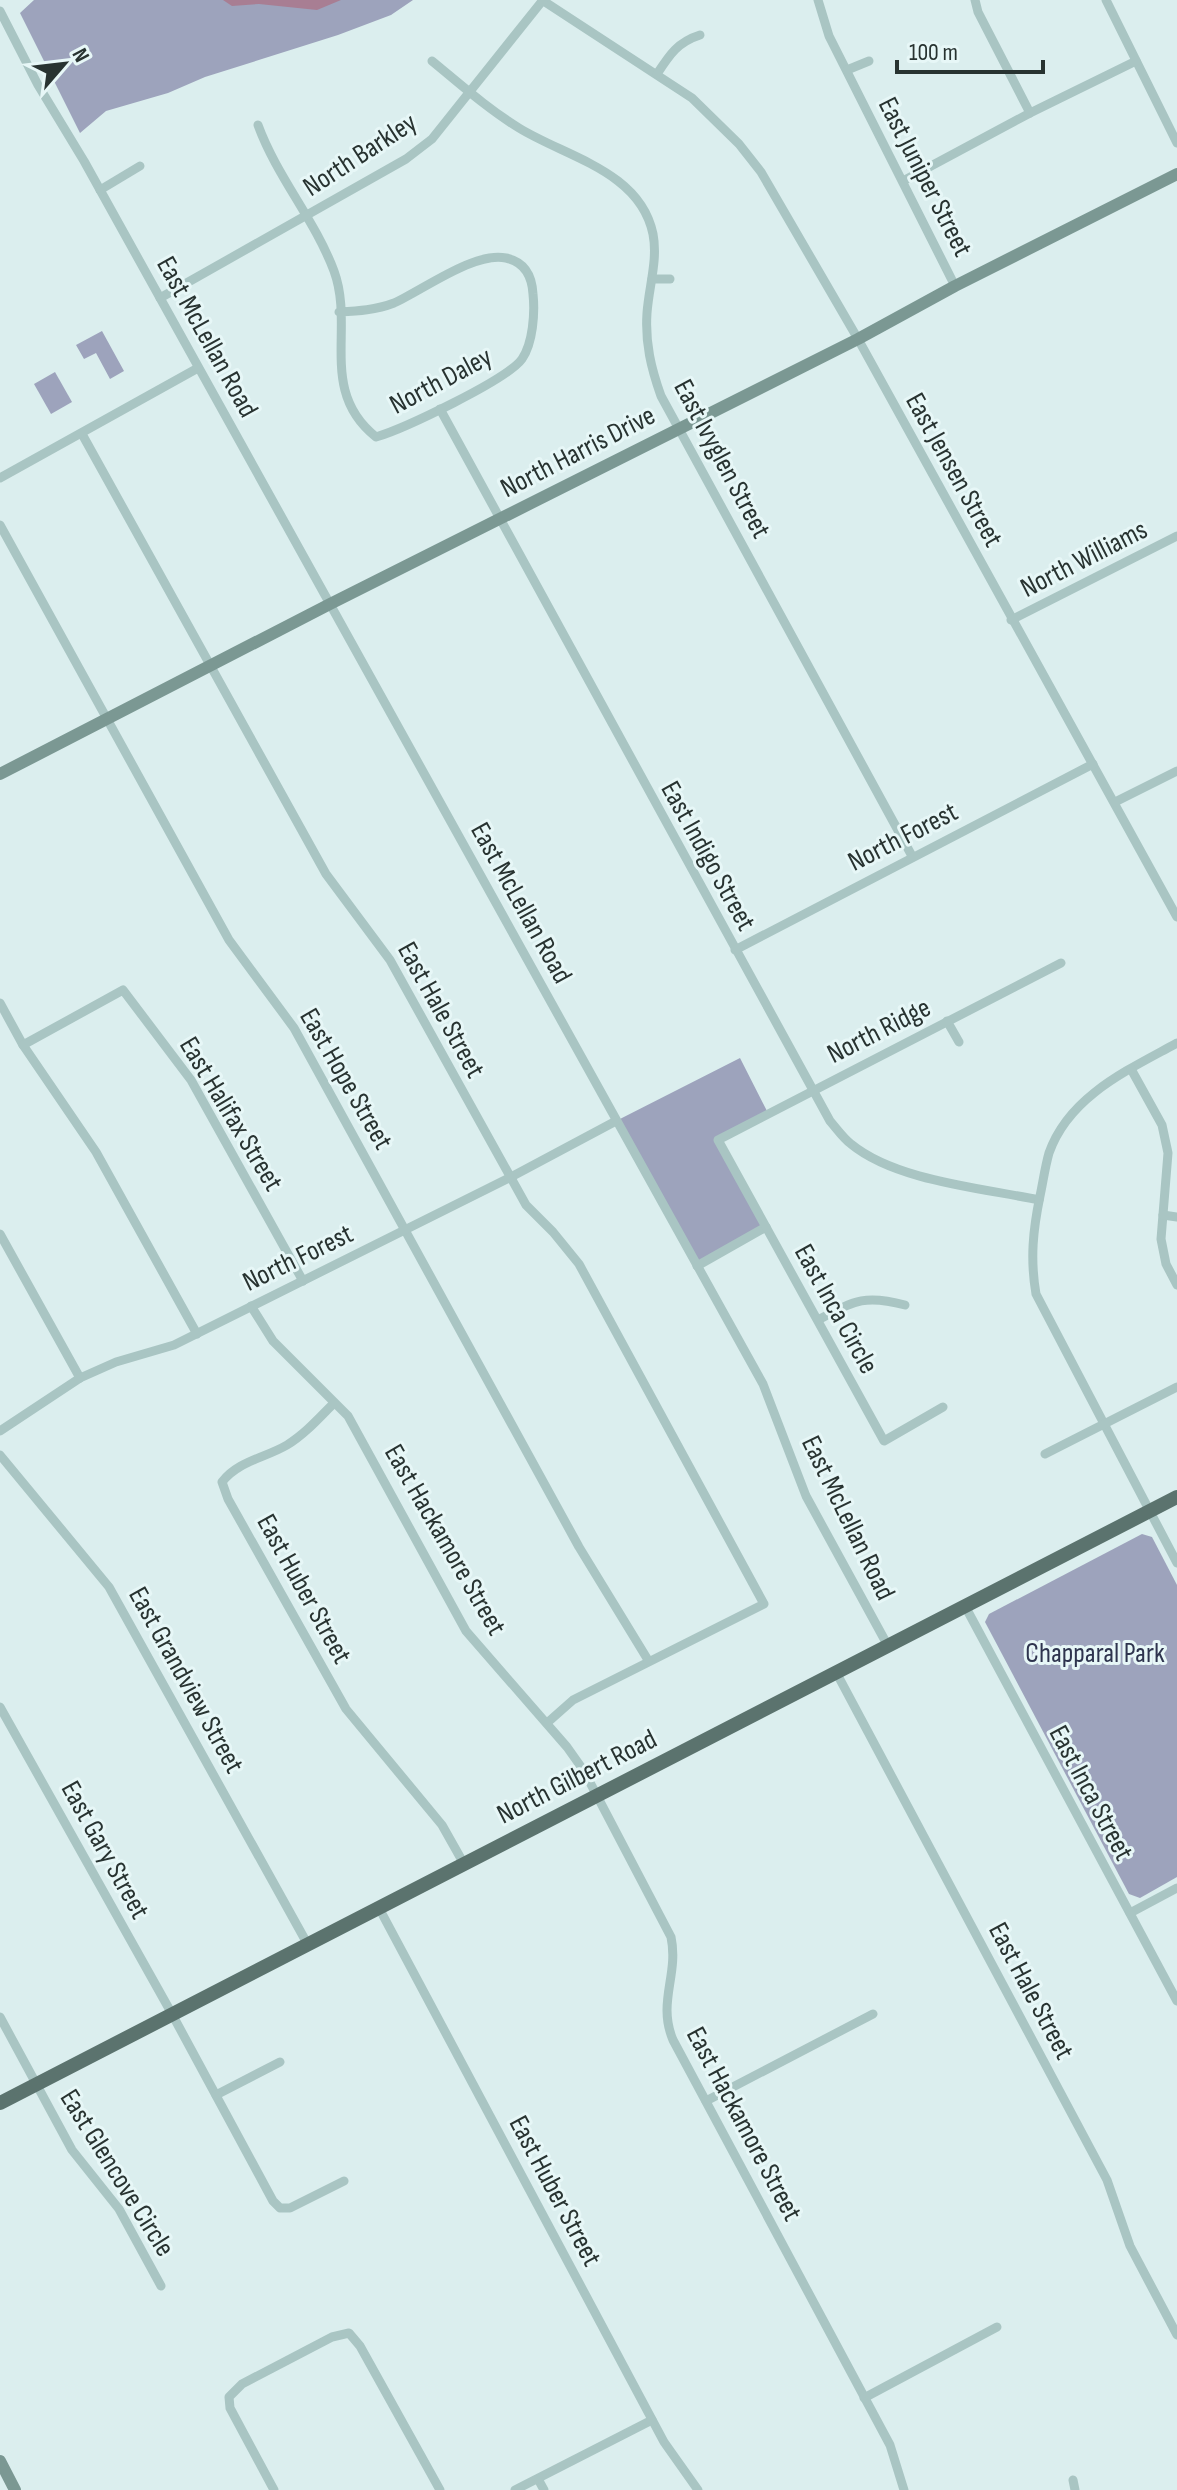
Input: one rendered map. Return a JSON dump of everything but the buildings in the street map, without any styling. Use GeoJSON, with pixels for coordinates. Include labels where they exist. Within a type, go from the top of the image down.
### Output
{"type":"FeatureCollection","features":[{"type":"Feature","properties":{"kind":"main road","name":"North Gilbert Road"},"geometry":{"type":"LineString","coordinates":[[0,2103],[1177,1497]]}},
{"type":"Feature","properties":{"kind":"street","name":"East Jensen Street"},"geometry":{"type":"LineString","coordinates":[[542,0],[692,98],[739,144],[761,172],[858,339],[1177,917]]}},
{"type":"Feature","properties":{"kind":"street","name":"North Barkley"},"geometry":{"type":"LineString","coordinates":[[160,298],[406,159],[432,139],[542,0]]}},
{"type":"Feature","properties":{"kind":"street","name":"East Juniper Street"},"geometry":{"type":"LineString","coordinates":[[818,0],[829,36],[955,286]]}},
{"type":"Feature","properties":{"kind":"street"},"geometry":{"type":"LineString","coordinates":[[975,0],[1030,113]]}},
{"type":"Feature","properties":{"kind":"street"},"geometry":{"type":"LineString","coordinates":[[1106,0],[1177,143]]}},
{"type":"Feature","properties":{"kind":"street","name":"East McLellan Road"},"geometry":{"type":"LineString","coordinates":[[1,17],[763,1384],[806,1496],[888,1646]]}},
{"type":"Feature","properties":{"kind":"street"},"geometry":{"type":"LineString","coordinates":[[657,74],[673,49],[684,40],[700,35]]}},
{"type":"Feature","properties":{"kind":"street","name":"East Ivyglen Street"},"geometry":{"type":"LineString","coordinates":[[432,61],[520,128],[617,178],[646,215],[653,233],[655,259],[648,312],[649,365],[661,396],[912,856]]}},
{"type":"Feature","properties":{"kind":"street"},"geometry":{"type":"LineString","coordinates":[[847,70],[869,61]]}},
{"type":"Feature","properties":{"kind":"street"},"geometry":{"type":"LineString","coordinates":[[903,181],[1136,61]]}},
{"type":"Feature","properties":{"kind":"street"},"geometry":{"type":"LineString","coordinates":[[258,125],[267,150],[335,274],[339,312]]}},
{"type":"Feature","properties":{"kind":"street"},"geometry":{"type":"LineString","coordinates":[[100,190],[140,166]]}},
{"type":"Feature","properties":{"kind":"street","name":"North Harris Drive"},"geometry":{"type":"LineString","coordinates":[[0,774],[1177,174]]}},
{"type":"Feature","properties":{"kind":"street","name":"North Daley"},"geometry":{"type":"LineString","coordinates":[[492,258],[506,258],[523,265],[534,297],[530,343],[521,361],[505,374],[440,409],[394,432],[376,437],[365,428],[345,394],[340,373],[339,312],[370,310],[393,303],[473,263],[492,258]]}},
{"type":"Feature","properties":{"kind":"street"},"geometry":{"type":"LineString","coordinates":[[652,279],[670,279]]}},
{"type":"Feature","properties":{"kind":"street"},"geometry":{"type":"LineString","coordinates":[[0,478],[198,368]]}},
{"type":"Feature","properties":{"kind":"street","name":"East Indigo Street"},"geometry":{"type":"LineString","coordinates":[[440,409],[830,1121],[850,1144],[879,1162],[913,1174],[1039,1200]]}},
{"type":"Feature","properties":{"kind":"street","name":"East Hale Street"},"geometry":{"type":"LineString","coordinates":[[82,434],[326,874],[390,960],[526,1205],[579,1264],[764,1604],[648,1660]]}},
{"type":"Feature","properties":{"kind":"street","name":"East Hope Street"},"geometry":{"type":"LineString","coordinates":[[0,525],[229,940],[294,1028],[579,1547],[648,1660]]}},
{"type":"Feature","properties":{"kind":"street","name":"North Williams"},"geometry":{"type":"LineString","coordinates":[[1011,620],[1177,536]]}},
{"type":"Feature","properties":{"kind":"street","name":"North Forest"},"geometry":{"type":"LineString","coordinates":[[735,950],[1093,764]]}},
{"type":"Feature","properties":{"kind":"street"},"geometry":{"type":"LineString","coordinates":[[1115,802],[1177,771]]}},
{"type":"Feature","properties":{"kind":"street","name":"North Ridge"},"geometry":{"type":"LineString","coordinates":[[718,1140],[1061,963]]}},
{"type":"Feature","properties":{"kind":"street","name":"East Halifax Street"},"geometry":{"type":"LineString","coordinates":[[23,1045],[123,990],[191,1080],[303,1281]]}},
{"type":"Feature","properties":{"kind":"street"},"geometry":{"type":"LineString","coordinates":[[0,1003],[23,1045],[96,1152],[197,1334]]}},
{"type":"Feature","properties":{"kind":"street"},"geometry":{"type":"LineString","coordinates":[[947,1021],[959,1042]]}},
{"type":"Feature","properties":{"kind":"street"},"geometry":{"type":"LineString","coordinates":[[1177,1043],[1098,1089],[1075,1109],[1049,1154],[1031,1248],[1036,1294],[1177,1563]]}},
{"type":"Feature","properties":{"kind":"street"},"geometry":{"type":"LineString","coordinates":[[1131,1069],[1162,1125],[1168,1153],[1163,1215],[1164,1252],[1166,1264],[1177,1285]]}},
{"type":"Feature","properties":{"kind":"street","name":"North Forest"},"geometry":{"type":"LineString","coordinates":[[0,1431],[80,1378],[197,1334],[616,1121]]}},
{"type":"Feature","properties":{"kind":"street","name":"East Inca Circle"},"geometry":{"type":"LineString","coordinates":[[718,1140],[884,1441],[943,1407]]}},
{"type":"Feature","properties":{"kind":"street"},"geometry":{"type":"LineString","coordinates":[[1163,1215],[1177,1217]]}},
{"type":"Feature","properties":{"kind":"street"},"geometry":{"type":"LineString","coordinates":[[697,1266],[766,1227]]}},
{"type":"Feature","properties":{"kind":"street"},"geometry":{"type":"LineString","coordinates":[[0,1234],[80,1378]]}},
{"type":"Feature","properties":{"kind":"street"},"geometry":{"type":"LineString","coordinates":[[818,1320],[865,1298],[905,1305]]}},
{"type":"Feature","properties":{"kind":"street","name":"East Hackamore Street"},"geometry":{"type":"LineString","coordinates":[[251,1306],[273,1341],[348,1416],[466,1631],[580,1763],[671,1937],[674,1959],[666,1999],[666,2020],[673,2040],[890,2445],[904,2490]]}},
{"type":"Feature","properties":{"kind":"street"},"geometry":{"type":"LineString","coordinates":[[1045,1454],[1177,1387]]}},
{"type":"Feature","properties":{"kind":"street","name":"East Huber Street"},"geometry":{"type":"LineString","coordinates":[[334,1403],[293,1440],[237,1467],[222,1482],[228,1499],[346,1709],[442,1825],[464,1864]]}},
{"type":"Feature","properties":{"kind":"street","name":"East Grandview Street"},"geometry":{"type":"LineString","coordinates":[[0,1455],[109,1587],[308,1945]]}},
{"type":"Feature","properties":{"kind":"street","name":"East Inca Street"},"geometry":{"type":"LineString","coordinates":[[965,1606],[1177,2001]]}},
{"type":"Feature","properties":{"kind":"street"},"geometry":{"type":"LineString","coordinates":[[547,1723],[573,1700],[648,1660]]}},
{"type":"Feature","properties":{"kind":"street","name":"East Hale Street"},"geometry":{"type":"LineString","coordinates":[[836,1672],[1107,2180],[1130,2246],[1177,2335]]}},
{"type":"Feature","properties":{"kind":"street","name":"East Gary Street"},"geometry":{"type":"LineString","coordinates":[[0,1707],[276,2205],[290,2208],[344,2181]]}},
{"type":"Feature","properties":{"kind":"street"},"geometry":{"type":"LineString","coordinates":[[1130,1913],[1177,1888]]}},
{"type":"Feature","properties":{"kind":"street","name":"East Huber Street"},"geometry":{"type":"LineString","coordinates":[[379,1908],[652,2420],[672,2455],[698,2490]]}},
{"type":"Feature","properties":{"kind":"street"},"geometry":{"type":"LineString","coordinates":[[706,2101],[873,2014]]}},
{"type":"Feature","properties":{"kind":"street","name":"East Glencove Circle"},"geometry":{"type":"LineString","coordinates":[[0,2017],[77,2158],[119,2209],[161,2286]]}},
{"type":"Feature","properties":{"kind":"street"},"geometry":{"type":"LineString","coordinates":[[216,2095],[280,2062]]}},
{"type":"Feature","properties":{"kind":"street"},"geometry":{"type":"LineString","coordinates":[[864,2398],[997,2327]]}},
{"type":"Feature","properties":{"kind":"street"},"geometry":{"type":"LineString","coordinates":[[274,2490],[230,2408],[229,2397],[242,2384],[332,2337],[349,2333],[360,2346],[440,2490]]}},
{"type":"Feature","properties":{"kind":"street"},"geometry":{"type":"LineString","coordinates":[[515,2490],[652,2420]]}},
{"type":"Feature","properties":{"kind":"street"},"geometry":{"type":"LineString","coordinates":[[0,2461],[15,2490]]}},
{"type":"Feature","properties":{"kind":"street"},"geometry":{"type":"LineString","coordinates":[[538,2479],[544,2490]]}},
{"type":"Feature","properties":{"kind":"green space"},"geometry":{"type":"Polygon","coordinates":[[[34,0],[413,0],[391,15],[338,35],[106,111],[80,133],[20,13],[34,0]]]}},
{"type":"Feature","properties":{"kind":"green space"},"geometry":{"type":"Polygon","coordinates":[[[102,331],[124,371],[110,379],[96,353],[84,359],[76,345],[102,331]]]}},
{"type":"Feature","properties":{"kind":"green space"},"geometry":{"type":"Polygon","coordinates":[[[55,372],[72,402],[51,414],[34,384],[55,372]]]}},
{"type":"Feature","properties":{"kind":"green space"},"geometry":{"type":"Polygon","coordinates":[[[740,1058],[768,1113],[718,1140],[766,1227],[697,1266],[616,1121],[740,1058]]]}},
{"type":"Feature","properties":{"kind":"green space","name":"Chapparal Park"},"geometry":{"type":"Polygon","coordinates":[[[1142,1534],[1152,1537],[1177,1585],[1177,1877],[1140,1898],[1129,1894],[985,1622],[989,1614],[1142,1534]]]}},
{"type":"Feature","properties":{"kind":"shaded area"},"geometry":{"type":"Polygon","coordinates":[[[223,0],[341,0],[317,10],[259,4],[232,6],[223,0]]]}}]}
